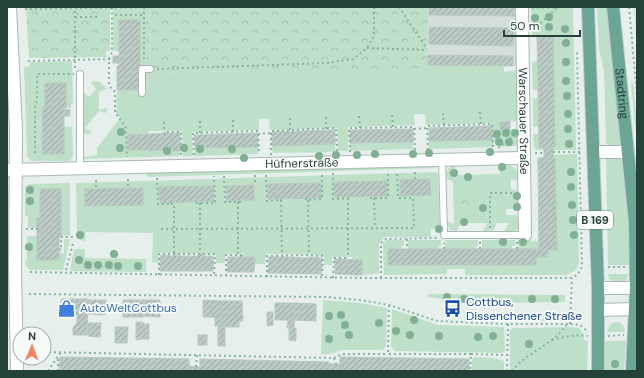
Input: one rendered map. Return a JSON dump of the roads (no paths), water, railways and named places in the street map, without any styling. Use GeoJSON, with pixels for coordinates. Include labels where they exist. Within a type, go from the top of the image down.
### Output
{"type":"FeatureCollection","features":[{"type":"Feature","properties":{"kind":"main road","name":"B 169"},"geometry":{"type":"LineString","coordinates":[[588,7],[598,288],[598,310],[594,336],[598,371]]}},
{"type":"Feature","properties":{"kind":"main road","name":"Stadtring"},"geometry":{"type":"LineString","coordinates":[[613,7],[635,222],[637,288],[632,371]]}},
{"type":"Feature","properties":{"kind":"street"},"geometry":{"type":"LineString","coordinates":[[10,7],[16,107],[12,170],[17,371]]}},
{"type":"Feature","properties":{"kind":"street","name":"Warschauer Straße"},"geometry":{"type":"LineString","coordinates":[[525,7],[524,128],[528,155],[525,193],[525,235]]}},
{"type":"Feature","properties":{"kind":"street"},"geometry":{"type":"LineString","coordinates":[[593,152],[628,152]]}},
{"type":"Feature","properties":{"kind":"street","name":"Hüfnerstraße"},"geometry":{"type":"LineString","coordinates":[[12,170],[442,159],[528,155]]}},
{"type":"Feature","properties":{"kind":"street"},"geometry":{"type":"LineString","coordinates":[[598,288],[637,288]]}},
{"type":"Feature","properties":{"kind":"street"},"geometry":{"type":"LineString","coordinates":[[598,310],[636,309]]}},
{"type":"Feature","properties":{"kind":"lane"},"geometry":{"type":"LineString","coordinates":[[142,93],[142,69],[147,69]]}},
{"type":"Feature","properties":{"kind":"lane"},"geometry":{"type":"LineString","coordinates":[[78,74],[80,169]]}},
{"type":"Feature","properties":{"kind":"lane"},"geometry":{"type":"LineString","coordinates":[[442,159],[442,235],[525,235]]}},
{"type":"Feature","properties":{"kind":"place","name":"AutoWeltCottbus"},"geometry":{"type":"Point","coordinates":[67,308]}},
{"type":"Feature","properties":{"kind":"place","name":"Cottbus, Dissenchener Straße"},"geometry":{"type":"Point","coordinates":[453,309]}}]}
